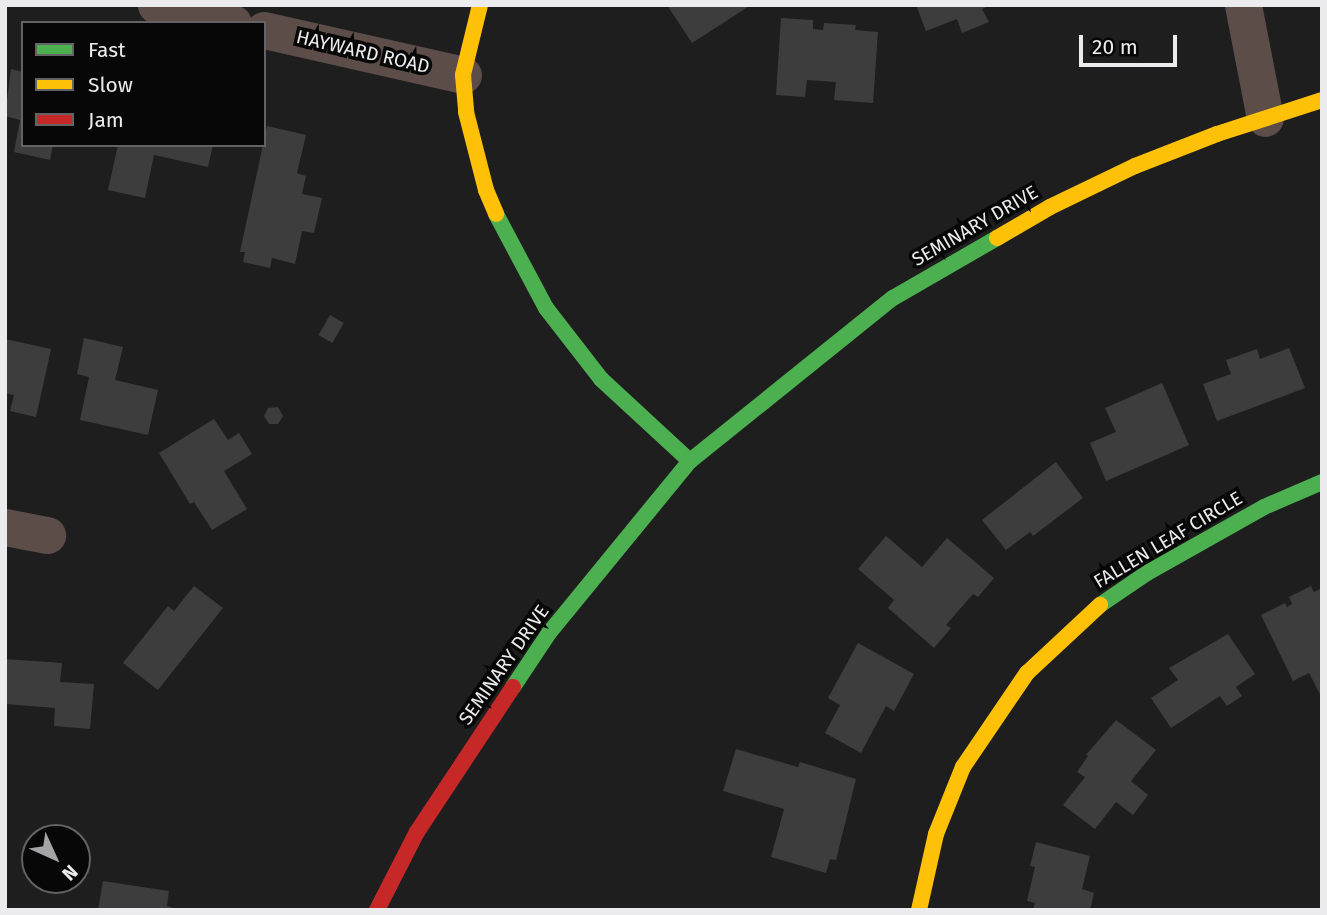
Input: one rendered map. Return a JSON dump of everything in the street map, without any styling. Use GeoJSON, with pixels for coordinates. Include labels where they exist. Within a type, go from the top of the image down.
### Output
{"type":"FeatureCollection","features":[{"type":"Feature","properties":{"kind":"main road"},"geometry":{"type":"LineString","coordinates":[[480,5],[463,75],[466,112],[475,156],[496,216],[546,308],[601,379],[690,461]]}},
{"type":"Feature","properties":{"kind":"main road","name":"SEMINARY DRIVE"},"geometry":{"type":"LineString","coordinates":[[377,910],[417,832],[549,633],[690,461],[893,298],[1050,207],[1135,166],[1322,100]]}},
{"type":"Feature","properties":{"kind":"main road","name":"FALLEN LEAF CIRCLE"},"geometry":{"type":"LineString","coordinates":[[919,910],[936,834],[963,767],[1027,673],[1087,615],[1147,573],[1264,507],[1322,482]]}},
{"type":"Feature","properties":{"kind":"street"},"geometry":{"type":"LineString","coordinates":[[156,5],[224,21]]}},
{"type":"Feature","properties":{"kind":"street"},"geometry":{"type":"LineString","coordinates":[[1243,5],[1265,118]]}},
{"type":"Feature","properties":{"kind":"street","name":"HAYWARD ROAD"},"geometry":{"type":"LineString","coordinates":[[266,30],[463,75]]}},
{"type":"Feature","properties":{"kind":"street"},"geometry":{"type":"LineString","coordinates":[[5,527],[47,535]]}},
{"type":"Feature","properties":{"kind":"building"},"geometry":{"type":"Polygon","coordinates":[[[667,5],[751,5],[692,43],[667,5]]]}},
{"type":"Feature","properties":{"kind":"building"},"geometry":{"type":"Polygon","coordinates":[[[916,5],[990,5],[982,9],[989,22],[962,33],[957,19],[926,31],[916,5]]]}},
{"type":"Feature","properties":{"kind":"building"},"geometry":{"type":"Polygon","coordinates":[[[781,18],[813,20],[813,29],[823,30],[824,23],[856,25],[855,30],[878,32],[873,103],[834,100],[836,82],[807,80],[805,97],[776,95],[781,18]]]}},
{"type":"Feature","properties":{"kind":"building"},"geometry":{"type":"Polygon","coordinates":[[[11,69],[21,72],[21,147],[53,147],[50,160],[14,152],[20,120],[5,116],[11,69]]]}},
{"type":"Feature","properties":{"kind":"building"},"geometry":{"type":"Polygon","coordinates":[[[267,126],[306,135],[297,173],[306,176],[302,194],[322,198],[314,233],[302,231],[295,264],[272,258],[270,268],[243,262],[245,252],[240,252],[262,147],[266,147],[267,126]]]}},
{"type":"Feature","properties":{"kind":"building"},"geometry":{"type":"Polygon","coordinates":[[[118,147],[213,147],[208,167],[154,155],[145,198],[108,190],[118,147]]]}},
{"type":"Feature","properties":{"kind":"building"},"geometry":{"type":"Polygon","coordinates":[[[330,315],[344,323],[332,343],[318,335],[330,315]]]}},
{"type":"Feature","properties":{"kind":"building"},"geometry":{"type":"Polygon","coordinates":[[[84,338],[123,347],[115,380],[158,390],[148,435],[80,420],[89,377],[77,374],[84,338]]]}},
{"type":"Feature","properties":{"kind":"building"},"geometry":{"type":"Polygon","coordinates":[[[5,339],[51,349],[36,417],[10,411],[14,395],[5,393],[5,339]]]}},
{"type":"Feature","properties":{"kind":"building"},"geometry":{"type":"Polygon","coordinates":[[[1289,348],[1305,388],[1217,421],[1203,384],[1231,374],[1226,360],[1257,349],[1260,359],[1289,348]]]}},
{"type":"Feature","properties":{"kind":"building"},"geometry":{"type":"Polygon","coordinates":[[[1162,383],[1189,445],[1106,481],[1090,443],[1116,432],[1105,408],[1162,383]]]}},
{"type":"Feature","properties":{"kind":"building"},"geometry":{"type":"Polygon","coordinates":[[[278,407],[283,416],[278,424],[269,424],[264,416],[268,408],[278,407]]]}},
{"type":"Feature","properties":{"kind":"building"},"geometry":{"type":"Polygon","coordinates":[[[214,419],[228,440],[239,433],[252,454],[224,471],[247,509],[212,530],[194,502],[190,504],[159,453],[214,419]]]}},
{"type":"Feature","properties":{"kind":"building"},"geometry":{"type":"Polygon","coordinates":[[[1056,462],[1083,498],[1033,536],[1030,532],[1006,550],[982,520],[1056,462]]]}},
{"type":"Feature","properties":{"kind":"building"},"geometry":{"type":"Polygon","coordinates":[[[886,536],[922,567],[947,538],[994,578],[978,597],[973,594],[946,625],[951,628],[934,648],[888,608],[894,600],[858,569],[886,536]]]}},
{"type":"Feature","properties":{"kind":"building"},"geometry":{"type":"Polygon","coordinates":[[[194,586],[223,608],[158,690],[123,663],[168,606],[174,611],[194,586]]]}},
{"type":"Feature","properties":{"kind":"building"},"geometry":{"type":"Polygon","coordinates":[[[1311,586],[1314,592],[1322,588],[1322,698],[1309,673],[1293,681],[1261,615],[1285,603],[1287,607],[1292,604],[1289,597],[1311,586]]]}},
{"type":"Feature","properties":{"kind":"building"},"geometry":{"type":"Polygon","coordinates":[[[1228,634],[1255,674],[1236,687],[1242,696],[1227,706],[1220,696],[1171,728],[1151,698],[1178,680],[1169,668],[1228,634]]]}},
{"type":"Feature","properties":{"kind":"building"},"geometry":{"type":"Polygon","coordinates":[[[858,643],[914,674],[894,711],[886,706],[861,753],[825,733],[840,705],[828,698],[858,643]]]}},
{"type":"Feature","properties":{"kind":"building"},"geometry":{"type":"Polygon","coordinates":[[[5,659],[62,663],[60,682],[94,684],[90,729],[54,726],[55,708],[5,704],[5,659]]]}},
{"type":"Feature","properties":{"kind":"building"},"geometry":{"type":"Polygon","coordinates":[[[1116,720],[1156,750],[1131,781],[1148,795],[1133,815],[1116,802],[1095,829],[1063,805],[1085,777],[1077,772],[1088,756],[1086,755],[1116,720]]]}},
{"type":"Feature","properties":{"kind":"building"},"geometry":{"type":"Polygon","coordinates":[[[736,749],[798,767],[800,762],[856,779],[836,860],[830,859],[826,873],[771,857],[784,809],[723,791],[736,749]]]}},
{"type":"Feature","properties":{"kind":"building"},"geometry":{"type":"Polygon","coordinates":[[[1036,842],[1090,856],[1082,889],[1094,893],[1090,910],[1033,910],[1035,903],[1027,901],[1035,867],[1030,866],[1036,842]]]}},
{"type":"Feature","properties":{"kind":"building"},"geometry":{"type":"Polygon","coordinates":[[[103,881],[169,891],[167,906],[181,910],[98,910],[103,881]]]}},
{"type":"Feature","properties":{"kind":"traffic: fast"},"geometry":{"type":"LineString","coordinates":[[496,214],[546,308],[601,379],[690,461]]}},
{"type":"Feature","properties":{"kind":"traffic: fast"},"geometry":{"type":"LineString","coordinates":[[513,687],[549,633],[690,461],[893,298],[997,238]]}},
{"type":"Feature","properties":{"kind":"traffic: fast"},"geometry":{"type":"LineString","coordinates":[[1100,605],[1147,573],[1264,507],[1322,482]]}},
{"type":"Feature","properties":{"kind":"traffic: slow"},"geometry":{"type":"LineString","coordinates":[[480,5],[463,75],[466,112],[486,190],[496,214]]}},
{"type":"Feature","properties":{"kind":"traffic: slow"},"geometry":{"type":"LineString","coordinates":[[997,238],[1050,207],[1135,166],[1217,134],[1322,100]]}},
{"type":"Feature","properties":{"kind":"traffic: slow"},"geometry":{"type":"LineString","coordinates":[[919,910],[936,834],[963,767],[1027,673],[1100,605]]}},
{"type":"Feature","properties":{"kind":"traffic: jam"},"geometry":{"type":"LineString","coordinates":[[377,910],[417,832],[513,687]]}}]}
